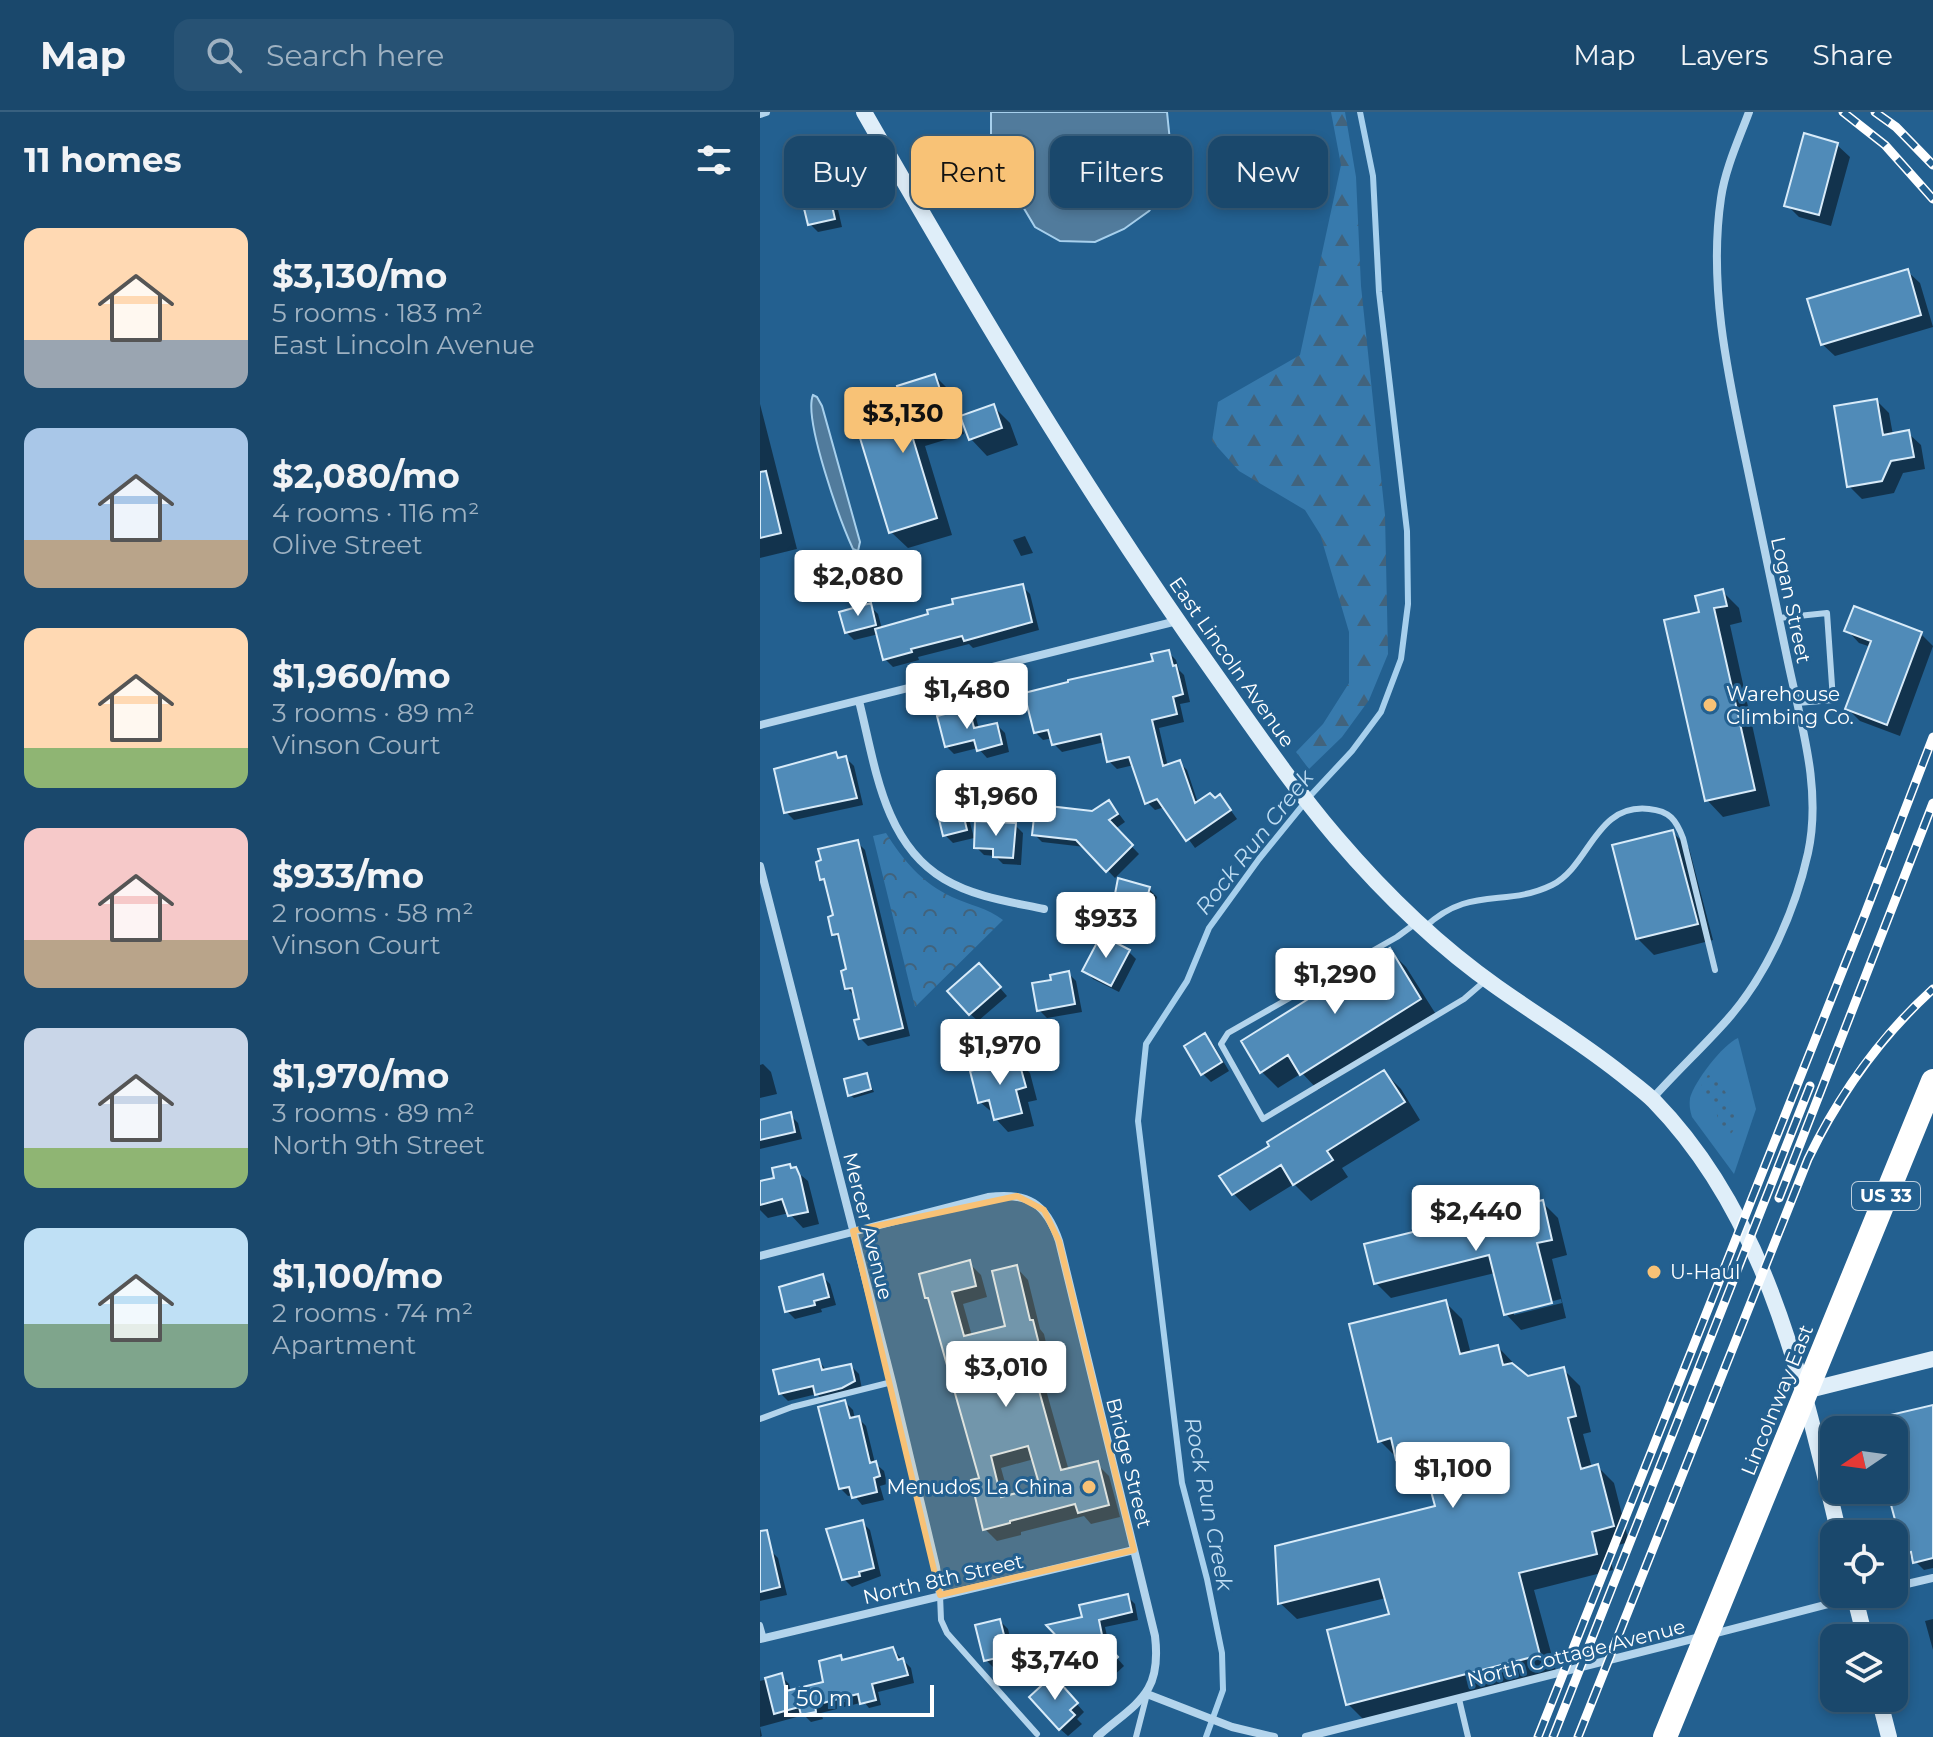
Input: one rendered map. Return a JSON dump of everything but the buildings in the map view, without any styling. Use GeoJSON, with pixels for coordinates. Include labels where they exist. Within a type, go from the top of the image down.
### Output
{"type":"FeatureCollection","features":[{"type":"Feature","properties":{"kind":"highway","name":"Lincolnway East"},"geometry":{"type":"LineString","coordinates":[[1665,1737],[1931,1086]]}},
{"type":"Feature","properties":{"kind":"main road","name":"East Lincoln Avenue"},"geometry":{"type":"LineString","coordinates":[[864,112],[1012,367],[1177,621],[1336,836],[1421,924],[1486,980],[1595,1053],[1652,1099],[1699,1155],[1741,1226],[1771,1290],[1805,1391],[1836,1520]]}},
{"type":"Feature","properties":{"kind":"main road"},"geometry":{"type":"LineString","coordinates":[[1805,1391],[1933,1359]]}},
{"type":"Feature","properties":{"kind":"main road"},"geometry":{"type":"LineString","coordinates":[[1883,1712],[1889,1737]]}},
{"type":"Feature","properties":{"kind":"street"},"geometry":{"type":"LineString","coordinates":[[760,114],[766,112]]}},
{"type":"Feature","properties":{"kind":"street","name":"Logan Street"},"geometry":{"type":"LineString","coordinates":[[1652,1099],[1728,1020],[1751,990],[1794,897],[1808,851],[1812,808],[1806,746],[1734,404],[1718,297],[1716,260],[1721,194],[1749,112]]}},
{"type":"Feature","properties":{"kind":"street"},"geometry":{"type":"LineString","coordinates":[[760,725],[1177,621]]}},
{"type":"Feature","properties":{"kind":"street"},"geometry":{"type":"LineString","coordinates":[[859,701],[882,793],[897,830],[912,852],[930,870],[960,886],[1005,901],[1044,909]]}},
{"type":"Feature","properties":{"kind":"street","name":"Mercer Avenue"},"geometry":{"type":"LineString","coordinates":[[760,866],[892,1382],[940,1595]]}},
{"type":"Feature","properties":{"kind":"street","name":"Bridge Street"},"geometry":{"type":"LineString","coordinates":[[853,1231],[988,1197],[1017,1196],[1032,1201],[1044,1210],[1059,1241],[1155,1636],[1158,1659],[1155,1678],[1147,1694]]}},
{"type":"Feature","properties":{"kind":"street"},"geometry":{"type":"LineString","coordinates":[[760,1256],[853,1231]]}},
{"type":"Feature","properties":{"kind":"street","name":"North 8th Street"},"geometry":{"type":"LineString","coordinates":[[762,1639],[1134,1550]]}},
{"type":"Feature","properties":{"kind":"street"},"geometry":{"type":"LineString","coordinates":[[1908,1584],[1933,1578]]}},
{"type":"Feature","properties":{"kind":"street","name":"North Cottage Avenue"},"geometry":{"type":"LineString","coordinates":[[1306,1737],[1820,1605]]}},
{"type":"Feature","properties":{"kind":"street"},"geometry":{"type":"LineString","coordinates":[[1097,1737],[1147,1694],[1232,1727],[1274,1737]]}},
{"type":"Feature","properties":{"kind":"lane"},"geometry":{"type":"LineString","coordinates":[[1779,618],[1827,613],[1833,700],[1796,703]]}},
{"type":"Feature","properties":{"kind":"lane"},"geometry":{"type":"LineString","coordinates":[[1486,980],[1464,999],[1263,1119],[1221,1044],[1228,1033],[1440,912],[1465,901],[1520,895],[1550,886],[1566,876],[1599,831],[1621,812],[1640,808],[1663,810],[1675,820],[1683,838],[1715,970]]}},
{"type":"Feature","properties":{"kind":"lane"},"geometry":{"type":"LineString","coordinates":[[760,1419],[792,1407],[892,1382]]}},
{"type":"Feature","properties":{"kind":"lane"},"geometry":{"type":"LineString","coordinates":[[940,1595],[941,1620],[947,1633],[1037,1734]]}},
{"type":"Feature","properties":{"kind":"lane"},"geometry":{"type":"LineString","coordinates":[[760,1625],[762,1639]]}},
{"type":"Feature","properties":{"kind":"lane"},"geometry":{"type":"LineString","coordinates":[[1136,1737],[1147,1694]]}},
{"type":"Feature","properties":{"kind":"lane"},"geometry":{"type":"LineString","coordinates":[[1459,1699],[1468,1737]]}},
{"type":"Feature","properties":{"kind":"highlighted area"},"geometry":{"type":"Polygon","coordinates":[[[1017,1196],[1044,1210],[1059,1241],[1134,1550],[940,1595],[853,1231],[1017,1196]]]}},
{"type":"Feature","properties":{"kind":"green space"},"geometry":{"type":"Polygon","coordinates":[[[1331,112],[1345,112],[1356,177],[1361,286],[1385,515],[1388,654],[1369,700],[1342,737],[1309,769],[1296,752],[1323,724],[1349,683],[1349,632],[1320,534],[1305,510],[1239,471],[1212,441],[1218,402],[1300,355],[1341,165],[1331,112]]]}},
{"type":"Feature","properties":{"kind":"green space"},"geometry":{"type":"Polygon","coordinates":[[[886,833],[906,861],[931,885],[1003,920],[915,1007],[873,836],[886,833]]]}},
{"type":"Feature","properties":{"kind":"green space"},"geometry":{"type":"Polygon","coordinates":[[[1738,1038],[1756,1109],[1734,1174],[1692,1117],[1690,1098],[1710,1064],[1738,1038]]]}},
{"type":"Feature","properties":{"kind":"green space"},"geometry":{"type":"Polygon","coordinates":[[[1708,1075],[1723,1088],[1734,1111],[1738,1125],[1729,1136],[1720,1127],[1716,1111],[1701,1086],[1708,1075]]]}},
{"type":"Feature","properties":{"kind":"shaded area"},"geometry":{"type":"Polygon","coordinates":[[[991,112],[1167,112],[1169,136],[1050,136],[1050,208],[1151,208],[1124,229],[1095,242],[1060,241],[1035,227],[1024,208],[1034,208],[1034,136],[991,135],[991,112]]]}},
{"type":"Feature","properties":{"kind":"shaded area"},"geometry":{"type":"Polygon","coordinates":[[[813,395],[822,406],[860,542],[858,551],[853,549],[847,536],[818,447],[811,407],[813,395]]]}},
{"type":"Feature","properties":{"kind":"waterway","name":"Rock Run Creek"},"geometry":{"type":"LineString","coordinates":[[1206,1737],[1223,1690],[1222,1653],[1182,1483],[1138,1121],[1146,1044],[1187,981],[1209,928],[1259,859],[1352,751],[1381,712],[1401,659],[1408,604],[1407,531],[1379,292],[1373,176],[1360,112]]}},
{"type":"Feature","properties":{"kind":"railway"},"geometry":{"type":"LineString","coordinates":[[1843,112],[1885,145],[1933,199]]}},
{"type":"Feature","properties":{"kind":"railway"},"geometry":{"type":"LineString","coordinates":[[1875,112],[1896,127],[1933,165]]}},
{"type":"Feature","properties":{"kind":"railway"},"geometry":{"type":"LineString","coordinates":[[1538,1737],[1933,737]]}},
{"type":"Feature","properties":{"kind":"railway"},"geometry":{"type":"LineString","coordinates":[[1779,1198],[1933,803]]}},
{"type":"Feature","properties":{"kind":"railway"},"geometry":{"type":"LineString","coordinates":[[1578,1737],[1808,1159],[1833,1111],[1862,1068],[1895,1027],[1933,989]]}},
{"type":"Feature","properties":{"kind":"railway"},"geometry":{"type":"LineString","coordinates":[[1553,1737],[1810,1086]]}},
{"type":"Feature","properties":{"kind":"place","name":"Warehouse Climbing Co."},"geometry":{"type":"Point","coordinates":[1710,705]}},
{"type":"Feature","properties":{"kind":"place","name":"U-Haul"},"geometry":{"type":"Point","coordinates":[1654,1272]}},
{"type":"Feature","properties":{"kind":"place","name":"Menudos La China"},"geometry":{"type":"Point","coordinates":[1089,1487]}}]}
